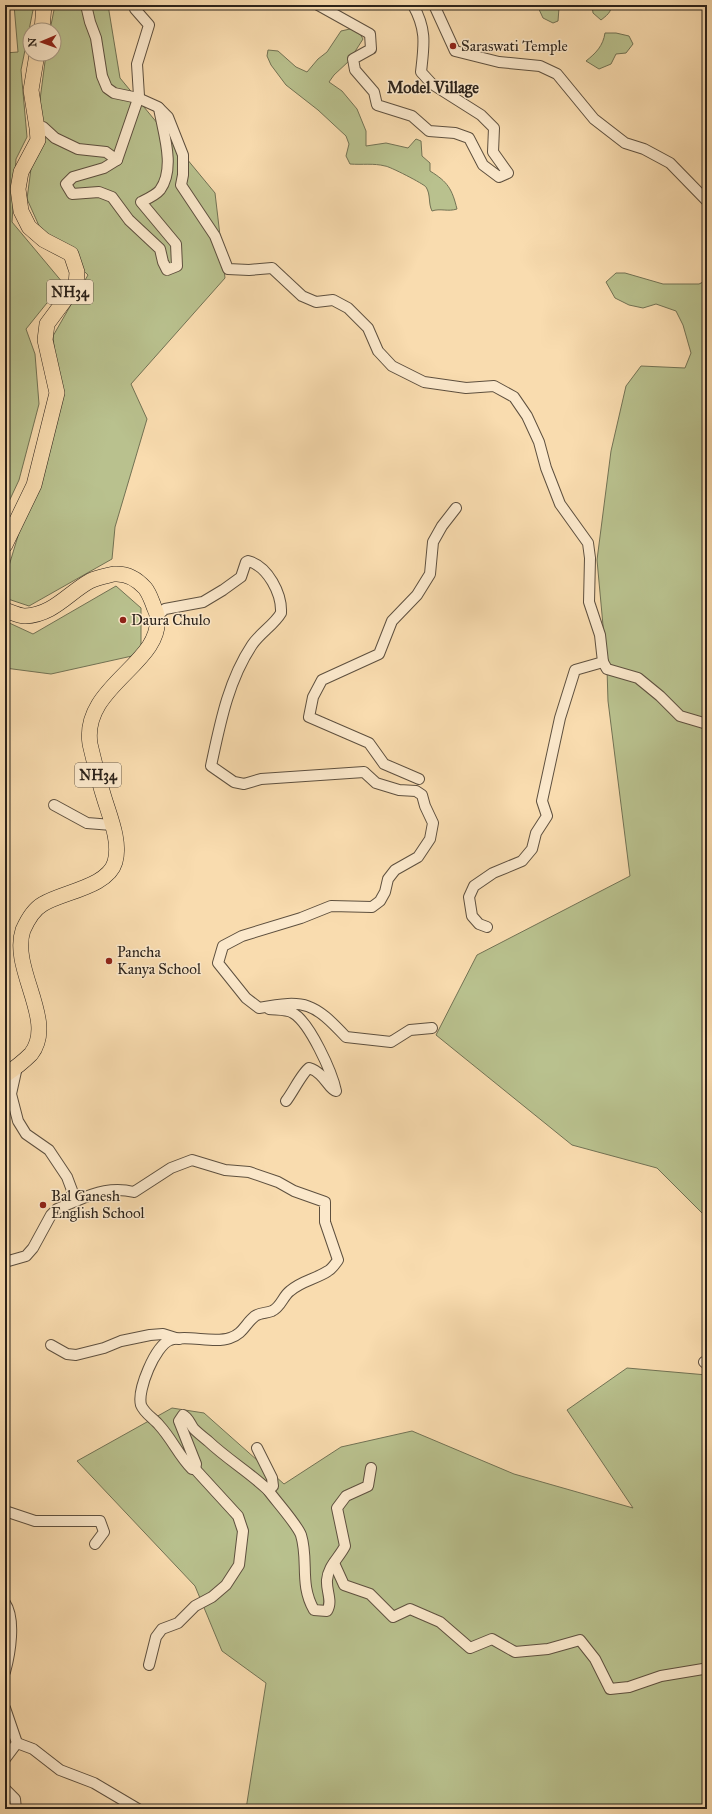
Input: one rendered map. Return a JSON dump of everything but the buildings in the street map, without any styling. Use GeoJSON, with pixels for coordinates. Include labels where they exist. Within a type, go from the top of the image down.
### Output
{"type":"FeatureCollection","features":[{"type":"Feature","properties":{"kind":"highway"},"geometry":{"type":"LineString","coordinates":[[43,22],[44,5]]}},
{"type":"Feature","properties":{"kind":"highway","name":"NH34"},"geometry":{"type":"LineString","coordinates":[[5,544],[34,485],[57,393],[45,340],[47,324],[76,285],[78,272],[70,254],[44,240],[29,227],[21,211],[18,189],[21,172],[38,140],[31,90],[36,62]]}},
{"type":"Feature","properties":{"kind":"highway"},"geometry":{"type":"LineString","coordinates":[[5,610],[24,616],[44,613],[58,605],[90,581],[103,576],[118,574],[129,576],[139,582],[148,591],[158,616]]}},
{"type":"Feature","properties":{"kind":"highway","name":"NH34"},"geometry":{"type":"LineString","coordinates":[[11,1071],[31,1053],[39,1032],[38,1019],[21,960],[21,940],[24,929],[33,914],[43,903],[88,885],[101,878],[114,866],[116,846],[112,824],[90,744],[89,737],[91,722],[99,702],[148,651],[156,631],[158,616]]}},
{"type":"Feature","properties":{"kind":"street"},"geometry":{"type":"LineString","coordinates":[[86,5],[96,38],[102,76],[107,88],[114,93],[138,98],[158,107],[168,117],[182,155],[183,175],[181,185],[215,236],[228,270],[272,268],[302,296],[316,302],[333,300],[348,308],[368,328],[378,351],[392,366],[412,374],[424,382],[466,388],[494,386],[514,397],[527,416],[539,442],[546,468],[560,504],[588,542],[590,558],[589,602],[600,635],[602,662],[608,669],[638,678],[660,696],[680,716],[707,724]]}},
{"type":"Feature","properties":{"kind":"street"},"geometry":{"type":"LineString","coordinates":[[134,5],[135,9],[149,25],[137,64],[138,98],[117,160],[104,168],[73,177],[66,184],[72,194],[99,192],[112,197],[129,220],[160,250],[162,262],[167,270],[177,266],[176,244],[141,202],[159,191],[166,177],[167,147],[158,107]]}},
{"type":"Feature","properties":{"kind":"street"},"geometry":{"type":"LineString","coordinates":[[318,5],[370,34],[371,49],[352,59],[355,70],[374,92],[378,105],[412,116],[429,131],[455,133],[469,138],[483,165],[499,178],[508,173],[493,152],[494,128],[481,115],[432,84],[420,72],[424,36],[419,15],[413,5]]}},
{"type":"Feature","properties":{"kind":"street"},"geometry":{"type":"LineString","coordinates":[[434,5],[455,51],[499,62],[540,66],[557,74],[594,119],[625,143],[644,149],[670,163],[707,201]]}},
{"type":"Feature","properties":{"kind":"street"},"geometry":{"type":"LineString","coordinates":[[37,128],[43,127],[55,138],[78,149],[106,152],[117,160]]}},
{"type":"Feature","properties":{"kind":"street"},"geometry":{"type":"LineString","coordinates":[[419,779],[384,764],[369,743],[308,717],[313,698],[322,680],[379,654],[392,621],[417,595],[430,574],[433,542],[442,526],[456,508]]}},
{"type":"Feature","properties":{"kind":"street"},"geometry":{"type":"LineString","coordinates":[[158,616],[165,609],[203,602],[241,577],[246,562],[248,561],[258,564],[265,571],[280,599],[281,613],[253,644],[236,672],[222,716],[211,766],[234,782],[244,784],[261,780],[364,772],[376,783],[399,790],[416,791],[422,796],[425,806],[434,823],[430,839],[418,857],[396,870],[388,879],[385,892],[380,901],[372,907],[331,906],[301,918],[242,936],[223,946],[218,963],[246,998],[259,1008],[293,1012],[306,1025],[334,1079],[336,1091],[331,1089],[325,1078],[317,1070],[309,1068],[304,1072],[299,1083],[286,1101]]}},
{"type":"Feature","properties":{"kind":"street"},"geometry":{"type":"LineString","coordinates":[[487,927],[479,924],[472,916],[469,897],[474,886],[493,873],[522,860],[532,849],[536,833],[547,816],[542,801],[560,718],[575,670],[602,662]]}},
{"type":"Feature","properties":{"kind":"street"},"geometry":{"type":"LineString","coordinates":[[54,805],[87,823],[112,824]]}},
{"type":"Feature","properties":{"kind":"street"},"geometry":{"type":"LineString","coordinates":[[259,1008],[300,1003],[313,1007],[327,1016],[346,1037],[367,1040],[391,1042],[410,1030],[432,1028]]}},
{"type":"Feature","properties":{"kind":"street"},"geometry":{"type":"LineString","coordinates":[[11,1071],[11,1094],[18,1121],[26,1134],[49,1150],[67,1177],[76,1201]]}},
{"type":"Feature","properties":{"kind":"street"},"geometry":{"type":"LineString","coordinates":[[5,1262],[26,1256],[33,1248],[51,1215],[57,1209],[99,1191],[121,1189],[134,1192],[171,1168],[192,1160],[225,1170],[249,1172],[278,1182],[294,1191],[325,1202],[326,1222],[338,1260],[329,1271],[289,1291],[283,1301],[273,1310],[255,1315],[242,1332],[230,1339],[170,1340],[162,1345],[157,1351],[143,1384],[141,1404],[147,1413],[161,1426],[183,1461],[192,1469],[195,1469],[238,1516],[243,1530],[239,1565],[226,1585],[212,1597],[195,1606],[178,1623],[162,1629],[156,1637],[149,1665]]}},
{"type":"Feature","properties":{"kind":"street"},"geometry":{"type":"LineString","coordinates":[[51,1345],[67,1354],[76,1355],[98,1350],[121,1341],[142,1336],[163,1334],[178,1339]]}},
{"type":"Feature","properties":{"kind":"street"},"geometry":{"type":"LineString","coordinates":[[195,1469],[196,1464],[179,1421],[183,1415],[194,1429],[227,1458],[247,1471],[268,1490],[300,1532],[305,1549],[304,1563],[307,1598],[314,1610],[327,1611],[330,1605],[326,1581],[329,1568],[345,1546],[337,1508],[346,1496],[368,1486],[372,1468]]}},
{"type":"Feature","properties":{"kind":"street"},"geometry":{"type":"LineString","coordinates":[[257,1448],[272,1478],[273,1486],[268,1490]]}},
{"type":"Feature","properties":{"kind":"street"},"geometry":{"type":"LineString","coordinates":[[5,1511],[35,1521],[100,1521],[104,1532],[95,1544]]}},
{"type":"Feature","properties":{"kind":"street"},"geometry":{"type":"LineString","coordinates":[[334,1563],[344,1584],[370,1594],[393,1617],[410,1609],[440,1622],[470,1648],[492,1639],[515,1652],[548,1649],[580,1640],[595,1658],[610,1688],[629,1687],[661,1676],[703,1669]]}},
{"type":"Feature","properties":{"kind":"street"},"geometry":{"type":"LineString","coordinates":[[5,1603],[8,1607],[10,1622],[8,1660],[5,1672]]}},
{"type":"Feature","properties":{"kind":"street"},"geometry":{"type":"LineString","coordinates":[[5,1708],[16,1743]]}},
{"type":"Feature","properties":{"kind":"street"},"geometry":{"type":"LineString","coordinates":[[6,1756],[16,1743]]}},
{"type":"Feature","properties":{"kind":"street"},"geometry":{"type":"LineString","coordinates":[[16,1743],[33,1750],[60,1770],[94,1783],[138,1809]]}},
{"type":"Feature","properties":{"kind":"street"},"geometry":{"type":"LineString","coordinates":[[5,1789],[15,1800],[16,1809]]}},
{"type":"Feature","properties":{"kind":"green space"},"geometry":{"type":"Polygon","coordinates":[[[14,5],[34,5],[31,22],[22,22],[23,62],[21,70],[27,137],[16,159],[12,222],[63,283],[26,329],[35,354],[39,404],[19,480],[5,510],[5,53],[18,52],[14,5]]]}},
{"type":"Feature","properties":{"kind":"green space"},"geometry":{"type":"Polygon","coordinates":[[[55,5],[108,5],[120,78],[215,193],[225,278],[131,384],[147,419],[115,527],[112,559],[29,606],[5,598],[5,579],[59,400],[53,336],[88,275],[40,228],[27,199],[45,62],[62,62],[62,22],[52,22],[55,5]]]}},
{"type":"Feature","properties":{"kind":"green space"},"geometry":{"type":"Polygon","coordinates":[[[537,5],[558,5],[558,21],[553,23],[543,18],[537,5]]]}},
{"type":"Feature","properties":{"kind":"green space"},"geometry":{"type":"Polygon","coordinates":[[[592,5],[611,5],[611,10],[601,20],[593,13],[592,5]]]}},
{"type":"Feature","properties":{"kind":"green space"},"geometry":{"type":"Polygon","coordinates":[[[350,29],[359,32],[363,39],[349,61],[334,75],[329,82],[342,91],[357,109],[366,131],[366,146],[386,143],[408,148],[416,139],[421,141],[422,156],[430,163],[430,171],[441,179],[451,191],[457,209],[432,211],[426,187],[393,169],[377,165],[350,164],[346,156],[349,144],[346,136],[318,110],[286,85],[271,65],[267,56],[268,50],[278,51],[296,67],[307,72],[318,59],[327,52],[341,31],[350,29]]]}},
{"type":"Feature","properties":{"kind":"green space"},"geometry":{"type":"Polygon","coordinates":[[[605,33],[616,33],[629,36],[633,44],[626,53],[616,54],[611,64],[599,69],[586,61],[593,55],[603,42],[605,33]]]}},
{"type":"Feature","properties":{"kind":"green space"},"geometry":{"type":"Polygon","coordinates":[[[616,273],[625,273],[663,284],[699,284],[707,280],[707,1218],[657,1168],[572,1145],[436,1035],[477,955],[630,876],[608,701],[607,669],[597,560],[611,451],[626,386],[641,366],[685,368],[691,353],[683,325],[676,311],[656,304],[643,308],[629,305],[615,298],[606,282],[616,273]]]}},
{"type":"Feature","properties":{"kind":"green space"},"geometry":{"type":"Polygon","coordinates":[[[116,586],[141,608],[141,654],[51,674],[5,668],[5,621],[33,634],[116,586]]]}},
{"type":"Feature","properties":{"kind":"green space"},"geometry":{"type":"Polygon","coordinates":[[[627,1368],[707,1375],[707,1809],[246,1809],[266,1683],[222,1651],[195,1586],[77,1461],[172,1408],[204,1413],[284,1484],[341,1447],[412,1431],[514,1474],[633,1508],[567,1410],[627,1368]]]}},
{"type":"Feature","properties":{"kind":"place","name":"Saraswati Temple"},"geometry":{"type":"Point","coordinates":[453,46]}},
{"type":"Feature","properties":{"kind":"place","name":"Daura Chulo"},"geometry":{"type":"Point","coordinates":[123,620]}},
{"type":"Feature","properties":{"kind":"place","name":"Pancha Kanya School"},"geometry":{"type":"Point","coordinates":[109,961]}},
{"type":"Feature","properties":{"kind":"place","name":"Bal Ganesh English School"},"geometry":{"type":"Point","coordinates":[43,1205]}},
{"type":"Feature","properties":{"kind":"district","name":"Model Village"},"geometry":{"type":"Point","coordinates":[433,87]}}]}
